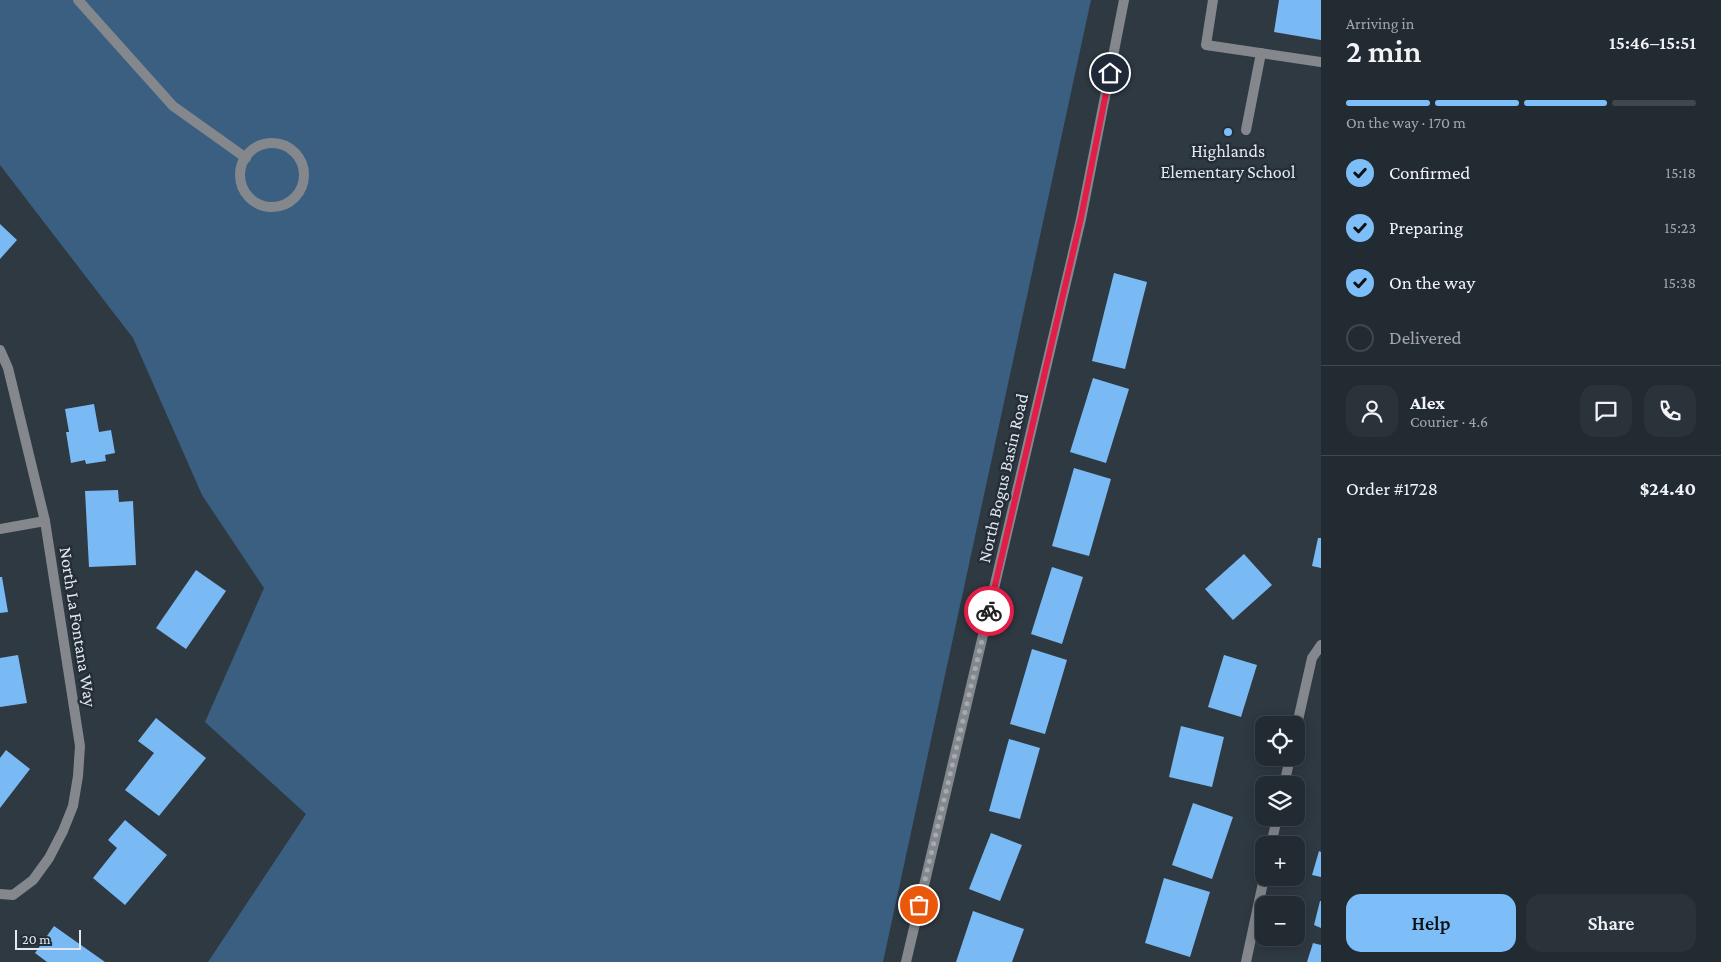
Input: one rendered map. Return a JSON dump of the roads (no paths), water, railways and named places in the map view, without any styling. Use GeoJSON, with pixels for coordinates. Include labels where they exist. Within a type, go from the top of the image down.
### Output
{"type":"FeatureCollection","features":[{"type":"Feature","properties":{"kind":"street"},"geometry":{"type":"LineString","coordinates":[[78,0],[173,106],[246,158]]}},
{"type":"Feature","properties":{"kind":"street","name":"North Bogus Basin Road"},"geometry":{"type":"LineString","coordinates":[[906,962],[1081,218],[1124,0]]}},
{"type":"Feature","properties":{"kind":"street"},"geometry":{"type":"LineString","coordinates":[[1213,0],[1206,45],[1321,62]]}},
{"type":"Feature","properties":{"kind":"street"},"geometry":{"type":"LineString","coordinates":[[1246,130],[1261,53]]}},
{"type":"Feature","properties":{"kind":"street"},"geometry":{"type":"LineString","coordinates":[[273,143],[283,145],[300,158],[304,168],[301,188],[295,197],[282,205],[267,206],[257,203],[243,187],[241,178],[242,167],[246,158],[253,150],[262,145],[273,143]]}},
{"type":"Feature","properties":{"kind":"street","name":"North La Fontana Way"},"geometry":{"type":"LineString","coordinates":[[0,350],[8,368],[45,521],[80,746],[73,806],[49,858],[33,880],[13,895],[0,894]]}},
{"type":"Feature","properties":{"kind":"street"},"geometry":{"type":"LineString","coordinates":[[0,528],[45,521]]}},
{"type":"Feature","properties":{"kind":"street"},"geometry":{"type":"LineString","coordinates":[[1299,716],[1312,658],[1321,645]]}},
{"type":"Feature","properties":{"kind":"street"},"geometry":{"type":"LineString","coordinates":[[1246,962],[1262,886]]}},
{"type":"Feature","properties":{"kind":"place","name":"Highlands Elementary School"},"geometry":{"type":"Point","coordinates":[1228,132]}}]}
